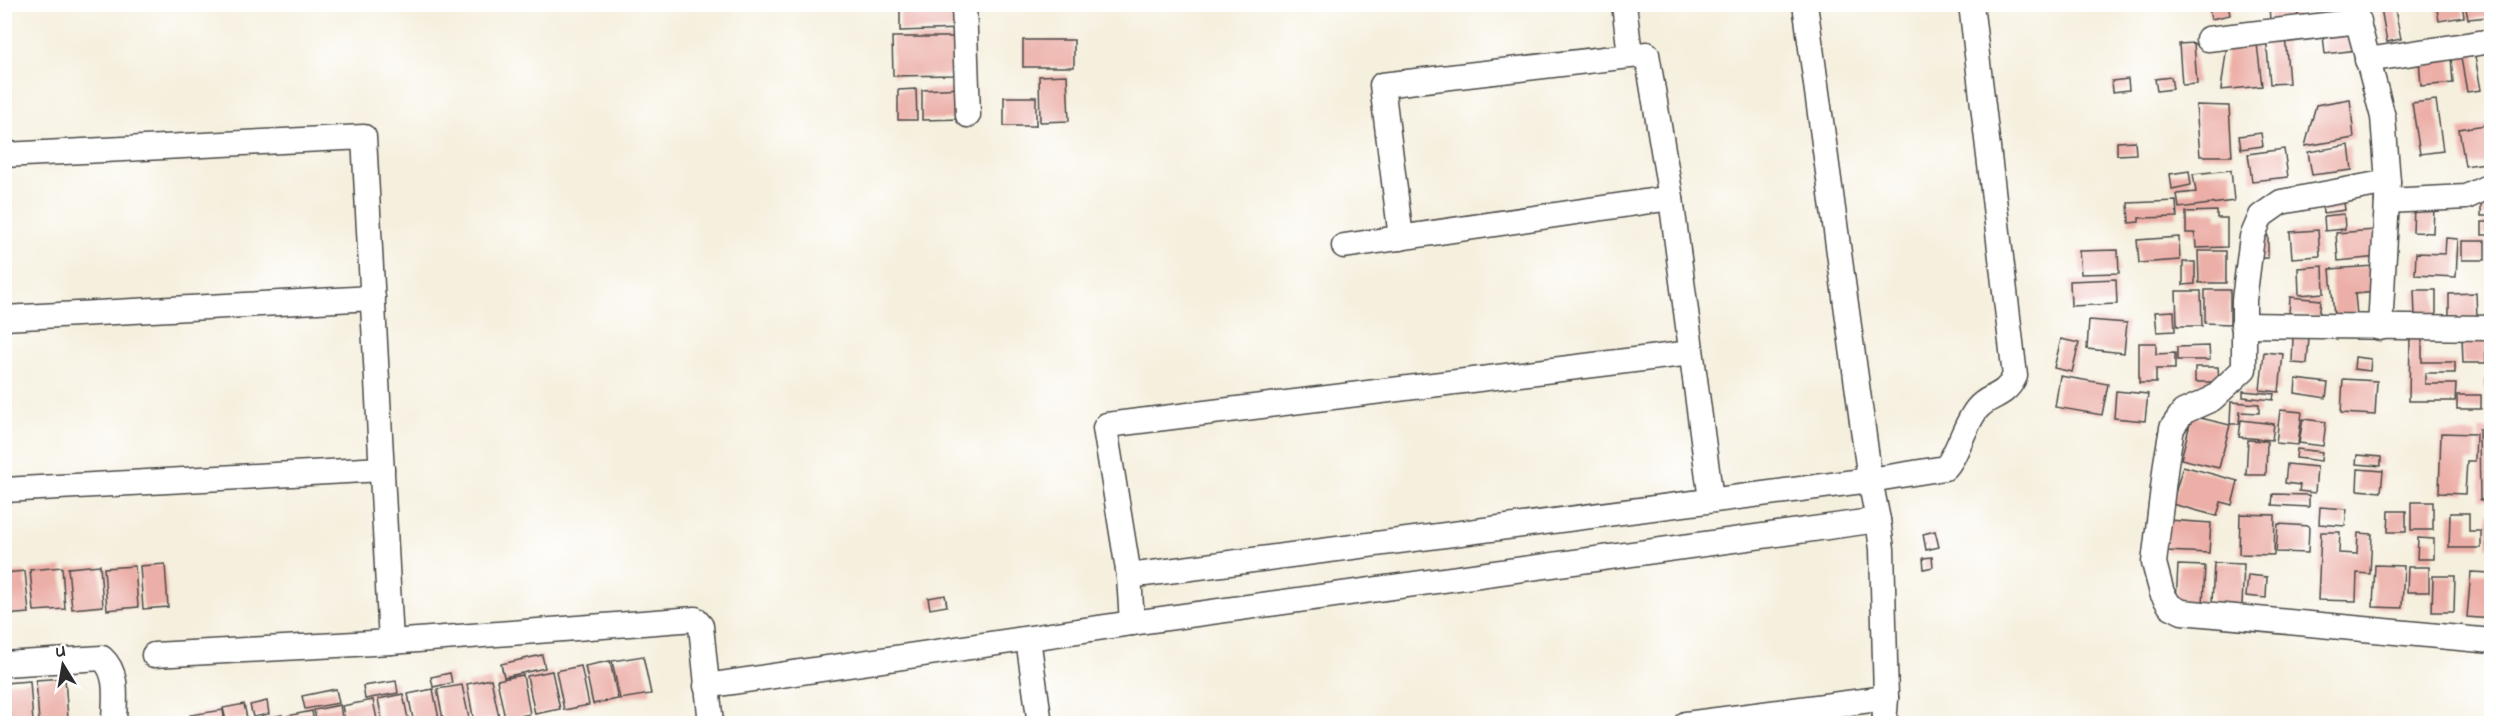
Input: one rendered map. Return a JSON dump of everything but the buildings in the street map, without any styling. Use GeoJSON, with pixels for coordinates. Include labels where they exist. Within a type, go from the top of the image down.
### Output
{"type":"FeatureCollection","features":[{"type":"Feature","properties":{"kind":"street"},"geometry":{"type":"LineString","coordinates":[[963,4],[968,115]]}},
{"type":"Feature","properties":{"kind":"street"},"geometry":{"type":"LineString","coordinates":[[1624,4],[1630,55]]}},
{"type":"Feature","properties":{"kind":"street"},"geometry":{"type":"LineString","coordinates":[[1805,4],[1870,480],[1882,549],[1886,698],[1884,723]]}},
{"type":"Feature","properties":{"kind":"street"},"geometry":{"type":"LineString","coordinates":[[1129,576],[1870,480],[1945,468],[1951,462],[1958,441],[1978,408],[2009,388],[2015,376],[1971,4]]}},
{"type":"Feature","properties":{"kind":"street"},"geometry":{"type":"LineString","coordinates":[[2208,39],[2356,13],[2383,117],[2388,192],[2380,328]]}},
{"type":"Feature","properties":{"kind":"street"},"geometry":{"type":"LineString","coordinates":[[2367,60],[2492,41]]}},
{"type":"Feature","properties":{"kind":"street"},"geometry":{"type":"LineString","coordinates":[[1401,238],[1382,85],[1647,54],[1671,198],[1711,501]]}},
{"type":"Feature","properties":{"kind":"street"},"geometry":{"type":"LineString","coordinates":[[4,155],[364,137],[391,642]]}},
{"type":"Feature","properties":{"kind":"street"},"geometry":{"type":"LineString","coordinates":[[2492,185],[2466,197],[2388,192],[2281,202],[2261,216],[2252,237],[2243,325],[2245,367],[2243,372],[2212,399],[2183,412],[2172,428],[2154,563],[2162,593],[2169,606],[2182,612],[2492,642]]}},
{"type":"Feature","properties":{"kind":"street"},"geometry":{"type":"LineString","coordinates":[[1344,246],[1671,198]]}},
{"type":"Feature","properties":{"kind":"street"},"geometry":{"type":"LineString","coordinates":[[4,318],[373,298]]}},
{"type":"Feature","properties":{"kind":"street"},"geometry":{"type":"LineString","coordinates":[[2243,325],[2492,328]]}},
{"type":"Feature","properties":{"kind":"street"},"geometry":{"type":"LineString","coordinates":[[1132,623],[1129,576],[1105,428],[1107,425],[1691,353]]}},
{"type":"Feature","properties":{"kind":"street"},"geometry":{"type":"LineString","coordinates":[[4,490],[382,469]]}},
{"type":"Feature","properties":{"kind":"street"},"geometry":{"type":"LineString","coordinates":[[706,686],[1132,623],[1878,520]]}},
{"type":"Feature","properties":{"kind":"street"},"geometry":{"type":"LineString","coordinates":[[154,655],[391,642],[695,620],[700,626],[711,723]]}},
{"type":"Feature","properties":{"kind":"street"},"geometry":{"type":"LineString","coordinates":[[1028,639],[1040,723]]}},
{"type":"Feature","properties":{"kind":"street"},"geometry":{"type":"LineString","coordinates":[[4,664],[102,658],[110,665],[115,677],[114,723]]}},
{"type":"Feature","properties":{"kind":"street"},"geometry":{"type":"LineString","coordinates":[[1686,723],[1796,716],[1886,698]]}}]}
